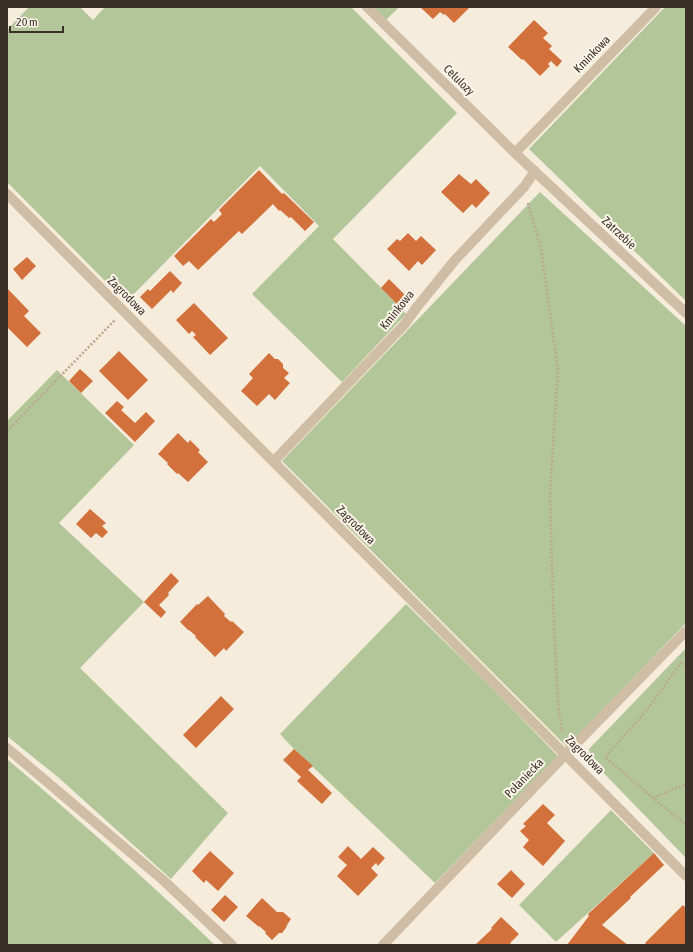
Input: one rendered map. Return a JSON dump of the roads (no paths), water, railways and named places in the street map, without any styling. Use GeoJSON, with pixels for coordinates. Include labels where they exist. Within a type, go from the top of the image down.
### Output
{"type":"FeatureCollection","features":[{"type":"Feature","properties":{"kind":"street","name":"Celulozy"},"geometry":{"type":"LineString","coordinates":[[366,7],[515,154],[535,171]]}},
{"type":"Feature","properties":{"kind":"street","name":"Kminkowa"},"geometry":{"type":"LineString","coordinates":[[515,154],[656,7]]}},
{"type":"Feature","properties":{"kind":"street","name":"Kminkowa"},"geometry":{"type":"LineString","coordinates":[[274,460],[404,325],[417,306],[456,260],[524,187],[535,171]]}},
{"type":"Feature","properties":{"kind":"street","name":"Zatrzebie"},"geometry":{"type":"LineString","coordinates":[[535,171],[686,313]]}},
{"type":"Feature","properties":{"kind":"street","name":"Zagrodowa"},"geometry":{"type":"LineString","coordinates":[[7,194],[274,460],[686,876]]}},
{"type":"Feature","properties":{"kind":"street","name":"Połaniecka"},"geometry":{"type":"LineString","coordinates":[[383,945],[686,631]]}},
{"type":"Feature","properties":{"kind":"street"},"geometry":{"type":"LineString","coordinates":[[7,748],[163,880],[232,945]]}}]}
